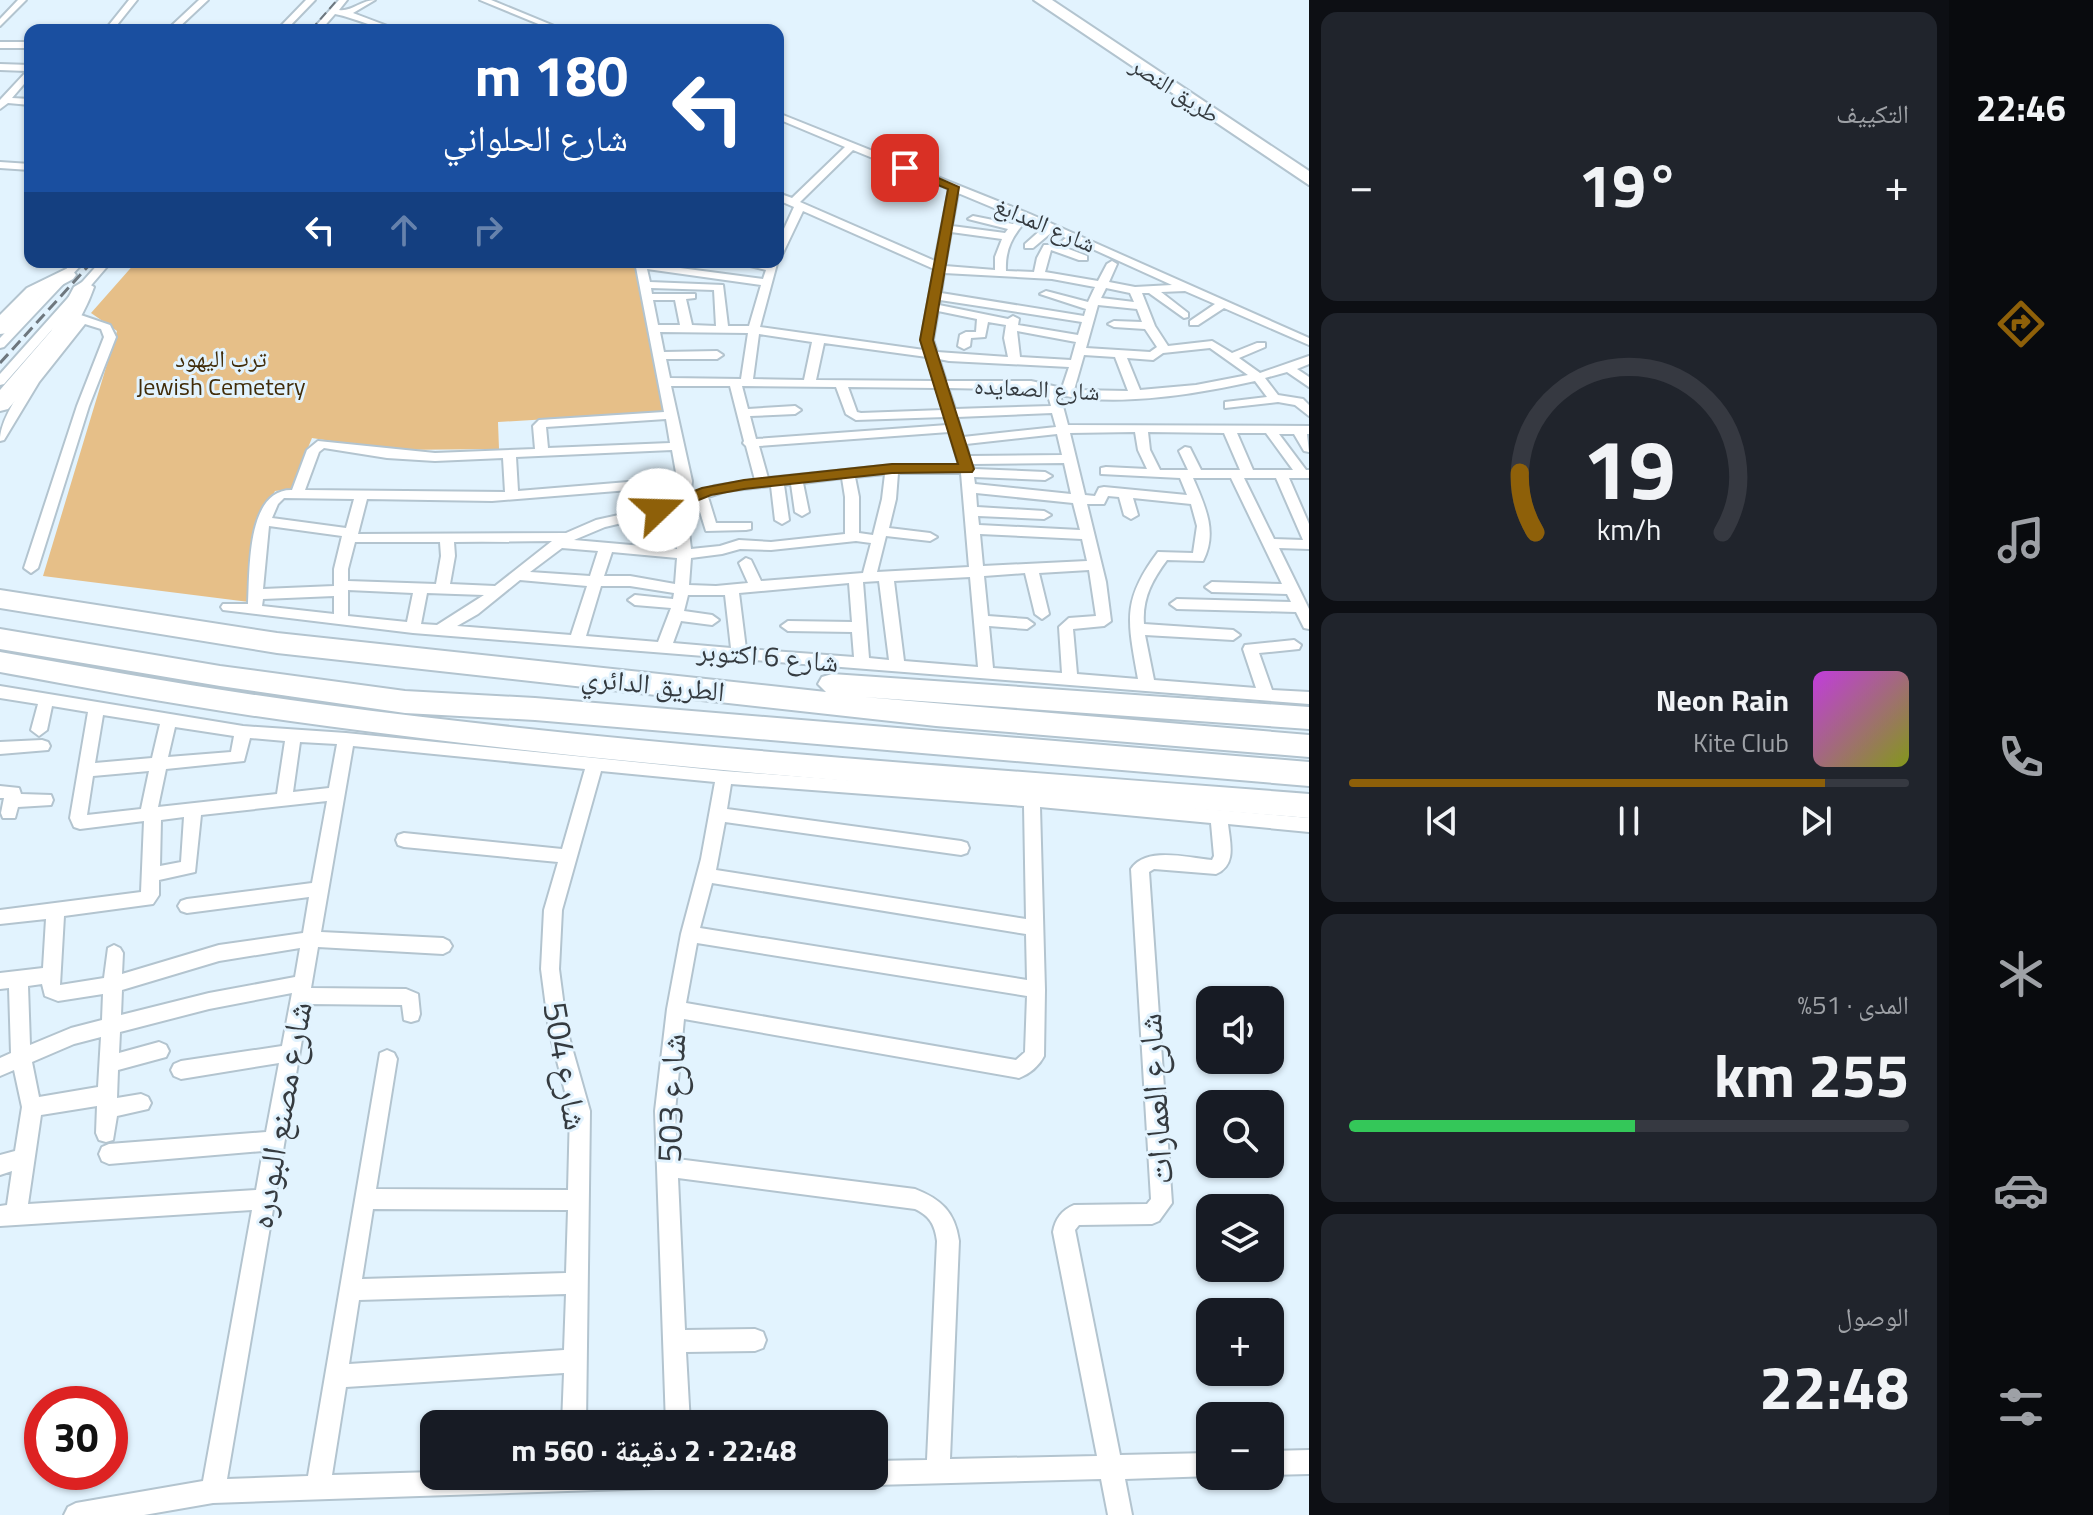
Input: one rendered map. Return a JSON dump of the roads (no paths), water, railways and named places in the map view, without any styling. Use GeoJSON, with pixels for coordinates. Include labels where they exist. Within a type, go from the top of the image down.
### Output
{"type":"FeatureCollection","features":[{"type":"Feature","properties":{"kind":"highway","name":"طريق النصر"},"geometry":{"type":"LineString","coordinates":[[1042,0],[1309,179]]}},
{"type":"Feature","properties":{"kind":"highway","name":"طريق النصر"},"geometry":{"type":"LineString","coordinates":[[1073,0],[1309,162]]}},
{"type":"Feature","properties":{"kind":"highway"},"geometry":{"type":"LineString","coordinates":[[1076,25],[1086,20],[1105,21]]}},
{"type":"Feature","properties":{"kind":"highway"},"geometry":{"type":"LineString","coordinates":[[0,328],[34,292],[76,275],[73,315],[0,404]]}},
{"type":"Feature","properties":{"kind":"highway","name":"الطريق الدائري"},"geometry":{"type":"LineString","coordinates":[[2,599],[261,640],[422,659],[936,715],[1309,746]]}},
{"type":"Feature","properties":{"kind":"highway","name":"الطريق الدائري"},"geometry":{"type":"LineString","coordinates":[[0,639],[206,674],[405,702],[565,711],[1309,774]]}},
{"type":"Feature","properties":{"kind":"highway"},"geometry":{"type":"LineString","coordinates":[[422,659],[1309,718]]}},
{"type":"Feature","properties":{"kind":"highway"},"geometry":{"type":"LineString","coordinates":[[0,662],[178,695],[404,728],[694,757],[1309,806]]}},
{"type":"Feature","properties":{"kind":"highway"},"geometry":{"type":"LineString","coordinates":[[405,702],[781,754],[866,770]]}},
{"type":"Feature","properties":{"kind":"street"},"geometry":{"type":"LineString","coordinates":[[0,24],[22,0]]}},
{"type":"Feature","properties":{"kind":"street"},"geometry":{"type":"LineString","coordinates":[[114,24],[133,0]]}},
{"type":"Feature","properties":{"kind":"street"},"geometry":{"type":"LineString","coordinates":[[178,24],[204,0]]}},
{"type":"Feature","properties":{"kind":"street"},"geometry":{"type":"LineString","coordinates":[[287,24],[311,0]]}},
{"type":"Feature","properties":{"kind":"street"},"geometry":{"type":"LineString","coordinates":[[321,24],[343,0]]}},
{"type":"Feature","properties":{"kind":"street"},"geometry":{"type":"LineString","coordinates":[[346,13],[371,0]]}},
{"type":"Feature","properties":{"kind":"street"},"geometry":{"type":"LineString","coordinates":[[484,0],[545,24]]}},
{"type":"Feature","properties":{"kind":"street"},"geometry":{"type":"LineString","coordinates":[[333,11],[377,24]]}},
{"type":"Feature","properties":{"kind":"street"},"geometry":{"type":"LineString","coordinates":[[0,45],[24,45]]}},
{"type":"Feature","properties":{"kind":"street"},"geometry":{"type":"LineString","coordinates":[[0,67],[24,69]]}},
{"type":"Feature","properties":{"kind":"street"},"geometry":{"type":"LineString","coordinates":[[3,103],[24,77]]}},
{"type":"Feature","properties":{"kind":"street"},"geometry":{"type":"LineString","coordinates":[[3,103],[24,102]]}},
{"type":"Feature","properties":{"kind":"street","name":"شارع المدابغ"},"geometry":{"type":"LineString","coordinates":[[784,119],[1026,216],[1309,342]]}},
{"type":"Feature","properties":{"kind":"street"},"geometry":{"type":"LineString","coordinates":[[784,233],[796,204],[852,146]]}},
{"type":"Feature","properties":{"kind":"street"},"geometry":{"type":"LineString","coordinates":[[0,165],[24,167]]}},
{"type":"Feature","properties":{"kind":"street"},"geometry":{"type":"LineString","coordinates":[[954,187],[935,302],[927,331],[930,354],[958,434],[970,488],[986,673]]}},
{"type":"Feature","properties":{"kind":"street"},"geometry":{"type":"LineString","coordinates":[[784,199],[940,269],[1039,275],[1135,290],[1189,287]]}},
{"type":"Feature","properties":{"kind":"street"},"geometry":{"type":"LineString","coordinates":[[1001,274],[1000,255],[1010,232],[1026,216]]}},
{"type":"Feature","properties":{"kind":"street"},"geometry":{"type":"LineString","coordinates":[[973,219],[1010,232]]}},
{"type":"Feature","properties":{"kind":"street"},"geometry":{"type":"LineString","coordinates":[[784,221],[791,222]]}},
{"type":"Feature","properties":{"kind":"street"},"geometry":{"type":"LineString","coordinates":[[1029,246],[1051,227]]}},
{"type":"Feature","properties":{"kind":"street"},"geometry":{"type":"LineString","coordinates":[[947,228],[983,238],[1010,232]]}},
{"type":"Feature","properties":{"kind":"street"},"geometry":{"type":"LineString","coordinates":[[1057,248],[1074,237]]}},
{"type":"Feature","properties":{"kind":"street"},"geometry":{"type":"LineString","coordinates":[[1039,275],[1044,252],[1049,246],[1083,258]]}},
{"type":"Feature","properties":{"kind":"street"},"geometry":{"type":"LineString","coordinates":[[1112,264],[1093,304],[1076,364],[1060,392],[1057,409],[1095,565],[1124,624],[1147,686]]}},
{"type":"Feature","properties":{"kind":"street"},"geometry":{"type":"LineString","coordinates":[[641,268],[689,499],[679,603],[663,648]]}},
{"type":"Feature","properties":{"kind":"street"},"geometry":{"type":"LineString","coordinates":[[672,268],[767,283]]}},
{"type":"Feature","properties":{"kind":"street"},"geometry":{"type":"LineString","coordinates":[[762,482],[742,413],[740,383],[772,268]]}},
{"type":"Feature","properties":{"kind":"street"},"geometry":{"type":"LineString","coordinates":[[0,345],[76,275]]}},
{"type":"Feature","properties":{"kind":"street"},"geometry":{"type":"LineString","coordinates":[[1135,290],[1149,326],[1165,350]]}},
{"type":"Feature","properties":{"kind":"street"},"geometry":{"type":"LineString","coordinates":[[646,291],[720,292]]}},
{"type":"Feature","properties":{"kind":"street"},"geometry":{"type":"LineString","coordinates":[[646,291],[680,296],[720,292]]}},
{"type":"Feature","properties":{"kind":"street"},"geometry":{"type":"LineString","coordinates":[[1153,291],[1184,315]]}},
{"type":"Feature","properties":{"kind":"street"},"geometry":{"type":"LineString","coordinates":[[720,292],[722,329]]}},
{"type":"Feature","properties":{"kind":"street"},"geometry":{"type":"LineString","coordinates":[[1046,294],[1093,304],[1143,306]]}},
{"type":"Feature","properties":{"kind":"street"},"geometry":{"type":"LineString","coordinates":[[680,296],[687,329]]}},
{"type":"Feature","properties":{"kind":"street"},"geometry":{"type":"LineString","coordinates":[[935,302],[1018,309],[1089,320]]}},
{"type":"Feature","properties":{"kind":"street"},"geometry":{"type":"LineString","coordinates":[[935,302],[1120,355],[1156,356],[1159,351],[1210,343],[1258,377],[1270,401],[1268,423],[1306,474]]}},
{"type":"Feature","properties":{"kind":"street"},"geometry":{"type":"LineString","coordinates":[[1194,323],[1224,303]]}},
{"type":"Feature","properties":{"kind":"street"},"geometry":{"type":"LineString","coordinates":[[1015,361],[1011,325],[1018,309]]}},
{"type":"Feature","properties":{"kind":"street"},"geometry":{"type":"LineString","coordinates":[[0,381],[73,315]]}},
{"type":"Feature","properties":{"kind":"street"},"geometry":{"type":"LineString","coordinates":[[0,437],[73,315]]}},
{"type":"Feature","properties":{"kind":"street"},"geometry":{"type":"LineString","coordinates":[[31,568],[83,406],[110,337],[106,327],[73,315]]}},
{"type":"Feature","properties":{"kind":"street"},"geometry":{"type":"LineString","coordinates":[[964,346],[966,335],[981,335],[983,317]]}},
{"type":"Feature","properties":{"kind":"street"},"geometry":{"type":"LineString","coordinates":[[1114,324],[1127,320],[1149,326]]}},
{"type":"Feature","properties":{"kind":"street"},"geometry":{"type":"LineString","coordinates":[[653,328],[753,330],[930,354],[1076,364]]}},
{"type":"Feature","properties":{"kind":"street"},"geometry":{"type":"LineString","coordinates":[[809,383],[819,338]]}},
{"type":"Feature","properties":{"kind":"street"},"geometry":{"type":"LineString","coordinates":[[1231,357],[1261,345]]}},
{"type":"Feature","properties":{"kind":"street"},"geometry":{"type":"LineString","coordinates":[[659,356],[717,355]]}},
{"type":"Feature","properties":{"kind":"street"},"geometry":{"type":"LineString","coordinates":[[1120,355],[1135,393]]}},
{"type":"Feature","properties":{"kind":"street","name":"شارع الصعايده"},"geometry":{"type":"LineString","coordinates":[[664,382],[1031,385],[1060,392],[1135,393],[1188,389],[1258,377],[1309,360]]}},
{"type":"Feature","properties":{"kind":"street"},"geometry":{"type":"LineString","coordinates":[[1289,368],[1309,383]]}},
{"type":"Feature","properties":{"kind":"street"},"geometry":{"type":"LineString","coordinates":[[841,384],[852,414],[857,417],[1057,409]]}},
{"type":"Feature","properties":{"kind":"street"},"geometry":{"type":"LineString","coordinates":[[1229,405],[1270,401],[1301,403],[1309,412]]}},
{"type":"Feature","properties":{"kind":"street"},"geometry":{"type":"LineString","coordinates":[[742,413],[795,410]]}},
{"type":"Feature","properties":{"kind":"street"},"geometry":{"type":"LineString","coordinates":[[542,452],[539,426],[543,423],[672,415]]}},
{"type":"Feature","properties":{"kind":"street"},"geometry":{"type":"LineString","coordinates":[[749,443],[1062,429],[1229,430],[1268,423],[1304,430],[1309,448]]}},
{"type":"Feature","properties":{"kind":"street"},"geometry":{"type":"LineString","coordinates":[[1141,429],[1144,450],[1156,474]]}},
{"type":"Feature","properties":{"kind":"street"},"geometry":{"type":"LineString","coordinates":[[1229,430],[1268,543],[1309,624]]}},
{"type":"Feature","properties":{"kind":"street"},"geometry":{"type":"LineString","coordinates":[[297,493],[318,445],[404,456],[678,446]]}},
{"type":"Feature","properties":{"kind":"street"},"geometry":{"type":"LineString","coordinates":[[1124,624],[1137,595],[1160,558],[1166,555],[1189,559],[1200,556],[1205,526],[1195,500],[1185,451]]}},
{"type":"Feature","properties":{"kind":"street"},"geometry":{"type":"LineString","coordinates":[[509,454],[512,496]]}},
{"type":"Feature","properties":{"kind":"street"},"geometry":{"type":"LineString","coordinates":[[436,630],[464,618],[563,540],[595,524],[762,482],[892,469],[1069,459]]}},
{"type":"Feature","properties":{"kind":"street"},"geometry":{"type":"LineString","coordinates":[[966,467],[1045,476]]}},
{"type":"Feature","properties":{"kind":"street"},"geometry":{"type":"LineString","coordinates":[[862,663],[859,627],[862,578],[879,536],[889,499],[892,469]]}},
{"type":"Feature","properties":{"kind":"street"},"geometry":{"type":"LineString","coordinates":[[1106,471],[1191,475],[1306,474]]}},
{"type":"Feature","properties":{"kind":"street"},"geometry":{"type":"LineString","coordinates":[[848,473],[852,497],[852,538]]}},
{"type":"Feature","properties":{"kind":"street"},"geometry":{"type":"LineString","coordinates":[[1268,543],[1309,542],[1281,475]]}},
{"type":"Feature","properties":{"kind":"street"},"geometry":{"type":"LineString","coordinates":[[796,478],[802,512]]}},
{"type":"Feature","properties":{"kind":"street"},"geometry":{"type":"LineString","coordinates":[[777,480],[782,520]]}},
{"type":"Feature","properties":{"kind":"street"},"geometry":{"type":"LineString","coordinates":[[495,591],[339,588],[256,602],[263,521],[277,497],[297,493],[361,497],[512,496],[685,481]]}},
{"type":"Feature","properties":{"kind":"street"},"geometry":{"type":"LineString","coordinates":[[970,488],[1100,501],[1100,493],[1104,491],[1195,500]]}},
{"type":"Feature","properties":{"kind":"street"},"geometry":{"type":"LineString","coordinates":[[1125,493],[1131,515]]}},
{"type":"Feature","properties":{"kind":"street"},"geometry":{"type":"LineString","coordinates":[[341,621],[339,588],[349,536],[361,497]]}},
{"type":"Feature","properties":{"kind":"street"},"geometry":{"type":"LineString","coordinates":[[689,499],[711,528],[746,526]]}},
{"type":"Feature","properties":{"kind":"street"},"geometry":{"type":"LineString","coordinates":[[971,511],[1044,515]]}},
{"type":"Feature","properties":{"kind":"street"},"geometry":{"type":"LineString","coordinates":[[263,521],[349,536],[563,540],[606,548],[685,554],[722,550],[739,544],[771,546],[879,536],[930,537]]}},
{"type":"Feature","properties":{"kind":"street"},"geometry":{"type":"LineString","coordinates":[[972,529],[1088,535]]}},
{"type":"Feature","properties":{"kind":"street"},"geometry":{"type":"LineString","coordinates":[[442,589],[448,556],[447,538]]}},
{"type":"Feature","properties":{"kind":"street"},"geometry":{"type":"LineString","coordinates":[[577,641],[606,548]]}},
{"type":"Feature","properties":{"kind":"street"},"geometry":{"type":"LineString","coordinates":[[746,563],[757,587]]}},
{"type":"Feature","properties":{"kind":"street"},"geometry":{"type":"LineString","coordinates":[[635,600],[679,603],[757,587],[1095,565]]}},
{"type":"Feature","properties":{"kind":"street"},"geometry":{"type":"LineString","coordinates":[[1031,569],[1042,614]]}},
{"type":"Feature","properties":{"kind":"street"},"geometry":{"type":"LineString","coordinates":[[716,573],[726,591],[739,654]]}},
{"type":"Feature","properties":{"kind":"street"},"geometry":{"type":"LineString","coordinates":[[516,575],[630,581],[712,620]]}},
{"type":"Feature","properties":{"kind":"street"},"geometry":{"type":"LineString","coordinates":[[886,577],[897,666]]}},
{"type":"Feature","properties":{"kind":"street"},"geometry":{"type":"LineString","coordinates":[[1177,604],[1297,597],[1309,585]]}},
{"type":"Feature","properties":{"kind":"street"},"geometry":{"type":"LineString","coordinates":[[1212,587],[1297,597]]}},
{"type":"Feature","properties":{"kind":"street"},"geometry":{"type":"LineString","coordinates":[[413,628],[421,588]]}},
{"type":"Feature","properties":{"kind":"street","name":"شارع 6 اكتوبر"},"geometry":{"type":"LineString","coordinates":[[228,607],[256,602],[341,621],[413,628],[1309,698]]}},
{"type":"Feature","properties":{"kind":"street"},"geometry":{"type":"LineString","coordinates":[[981,620],[1027,624]]}},
{"type":"Feature","properties":{"kind":"street"},"geometry":{"type":"LineString","coordinates":[[1070,680],[1066,627],[1074,622],[1233,635]]}},
{"type":"Feature","properties":{"kind":"street"},"geometry":{"type":"LineString","coordinates":[[788,626],[859,627]]}},
{"type":"Feature","properties":{"kind":"street"},"geometry":{"type":"LineString","coordinates":[[1266,695],[1250,649],[1294,645]]}},
{"type":"Feature","properties":{"kind":"street"},"geometry":{"type":"LineString","coordinates":[[0,692],[243,732],[346,739],[724,777],[1309,825]]}},
{"type":"Feature","properties":{"kind":"street"},"geometry":{"type":"LineString","coordinates":[[0,748],[41,738],[46,701]]}},
{"type":"Feature","properties":{"kind":"street"},"geometry":{"type":"LineString","coordinates":[[96,710],[78,818],[80,822],[336,794]]}},
{"type":"Feature","properties":{"kind":"street"},"geometry":{"type":"LineString","coordinates":[[0,917],[146,899],[150,895],[151,815],[168,721]]}},
{"type":"Feature","properties":{"kind":"street"},"geometry":{"type":"LineString","coordinates":[[86,770],[238,757],[243,732]]}},
{"type":"Feature","properties":{"kind":"street"},"geometry":{"type":"LineString","coordinates":[[284,800],[293,737]]}},
{"type":"Feature","properties":{"kind":"street","name":"شارع مصنع البودره"},"geometry":{"type":"LineString","coordinates":[[213,1491],[346,739]]}},
{"type":"Feature","properties":{"kind":"street","name":"شارع 504"},"geometry":{"type":"LineString","coordinates":[[574,1410],[580,1111],[558,1030],[550,969],[553,910],[595,763]]}},
{"type":"Feature","properties":{"kind":"street","name":"شارع 503"},"geometry":{"type":"LineString","coordinates":[[677,1410],[665,1111],[676,1009],[724,777]]}},
{"type":"Feature","properties":{"kind":"street"},"geometry":{"type":"LineString","coordinates":[[7,802],[45,800]]}},
{"type":"Feature","properties":{"kind":"street"},"geometry":{"type":"LineString","coordinates":[[676,1009],[1019,1069],[1034,1056],[1036,990],[1032,800]]}},
{"type":"Feature","properties":{"kind":"street"},"geometry":{"type":"LineString","coordinates":[[151,875],[189,867],[193,811]]}},
{"type":"Feature","properties":{"kind":"street"},"geometry":{"type":"LineString","coordinates":[[717,814],[961,848]]}},
{"type":"Feature","properties":{"kind":"street","name":"شارع العمارات"},"geometry":{"type":"LineString","coordinates":[[1110,1468],[1065,1225],[1069,1219],[1081,1214],[1152,1214],[1162,1203],[1140,869],[1152,862],[1216,867],[1223,858],[1219,816]]}},
{"type":"Feature","properties":{"kind":"street"},"geometry":{"type":"LineString","coordinates":[[404,840],[568,856]]}},
{"type":"Feature","properties":{"kind":"street"},"geometry":{"type":"LineString","coordinates":[[706,875],[1033,928]]}},
{"type":"Feature","properties":{"kind":"street"},"geometry":{"type":"LineString","coordinates":[[187,906],[319,889]]}},
{"type":"Feature","properties":{"kind":"street"},"geometry":{"type":"LineString","coordinates":[[56,910],[51,976],[52,990],[58,993],[113,985],[219,953],[311,939],[443,946]]}},
{"type":"Feature","properties":{"kind":"street"},"geometry":{"type":"LineString","coordinates":[[690,934],[1036,990]]}},
{"type":"Feature","properties":{"kind":"street"},"geometry":{"type":"LineString","coordinates":[[114,953],[108,1143],[275,1141]]}},
{"type":"Feature","properties":{"kind":"street"},"geometry":{"type":"LineString","coordinates":[[51,976],[9,979],[32,1107],[26,1158],[8,1215],[265,1199]]}},
{"type":"Feature","properties":{"kind":"street"},"geometry":{"type":"LineString","coordinates":[[0,1067],[59,1040],[209,1001],[302,990],[406,997],[411,1000],[411,1014]]}},
{"type":"Feature","properties":{"kind":"street"},"geometry":{"type":"LineString","coordinates":[[109,1064],[159,1051]]}},
{"type":"Feature","properties":{"kind":"street"},"geometry":{"type":"LineString","coordinates":[[181,1070],[291,1053]]}},
{"type":"Feature","properties":{"kind":"street"},"geometry":{"type":"LineString","coordinates":[[318,1487],[387,1059]]}},
{"type":"Feature","properties":{"kind":"street"},"geometry":{"type":"LineString","coordinates":[[32,1107],[141,1103]]}},
{"type":"Feature","properties":{"kind":"street"},"geometry":{"type":"LineString","coordinates":[[0,1165],[26,1158]]}},
{"type":"Feature","properties":{"kind":"street"},"geometry":{"type":"LineString","coordinates":[[667,1167],[915,1199],[929,1204],[940,1213],[947,1226],[938,1472]]}},
{"type":"Feature","properties":{"kind":"street"},"geometry":{"type":"LineString","coordinates":[[364,1199],[578,1200]]}},
{"type":"Feature","properties":{"kind":"street"},"geometry":{"type":"LineString","coordinates":[[349,1290],[577,1283]]}},
{"type":"Feature","properties":{"kind":"street"},"geometry":{"type":"LineString","coordinates":[[675,1341],[755,1340]]}},
{"type":"Feature","properties":{"kind":"street"},"geometry":{"type":"LineString","coordinates":[[335,1376],[575,1361]]}},
{"type":"Feature","properties":{"kind":"street"},"geometry":{"type":"LineString","coordinates":[[1284,1463],[1309,1462]]}},
{"type":"Feature","properties":{"kind":"street"},"geometry":{"type":"LineString","coordinates":[[888,1473],[1196,1465]]}},
{"type":"Feature","properties":{"kind":"street"},"geometry":{"type":"LineString","coordinates":[[1110,1468],[1120,1515]]}},
{"type":"Feature","properties":{"kind":"street"},"geometry":{"type":"LineString","coordinates":[[76,1515],[110,1512],[213,1491],[420,1483]]}},
{"type":"Feature","properties":{"kind":"railway"},"geometry":{"type":"LineString","coordinates":[[316,24],[337,0]]}},
{"type":"Feature","properties":{"kind":"railway"},"geometry":{"type":"LineString","coordinates":[[0,363],[87,268]]}},
{"type":"Feature","properties":{"kind":"park label","name":"ترب اليهود Jewish Cemetery"},"geometry":{"type":"Point","coordinates":[221,373]}}]}
